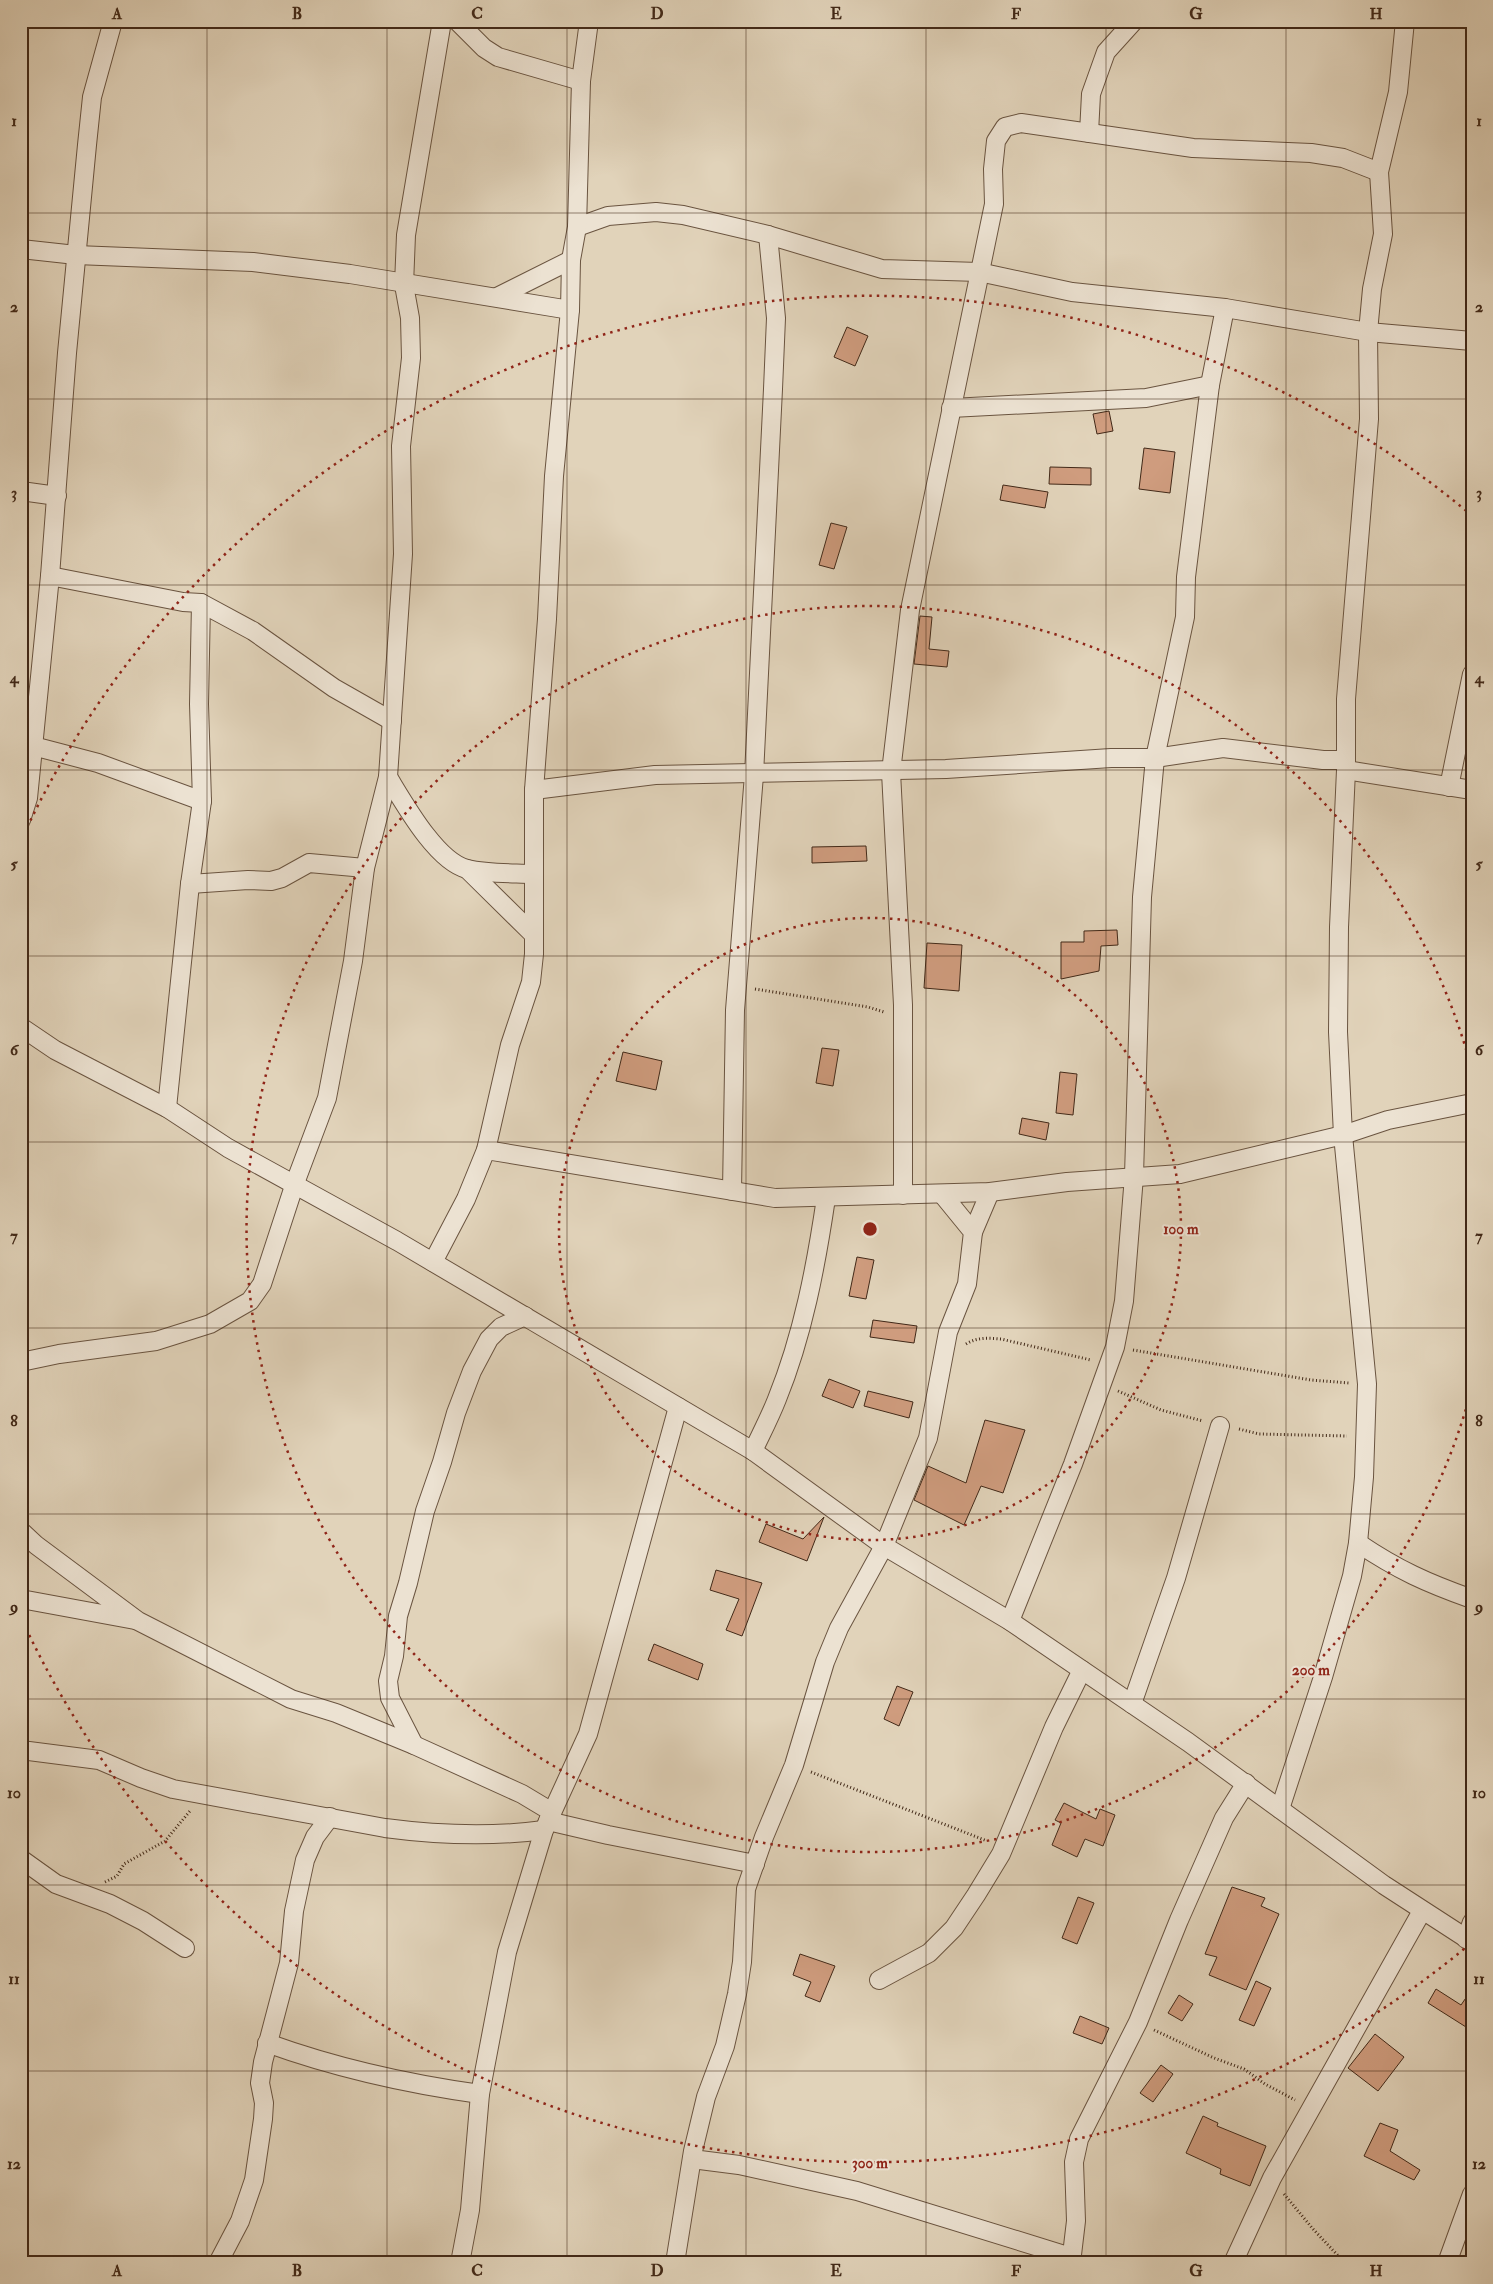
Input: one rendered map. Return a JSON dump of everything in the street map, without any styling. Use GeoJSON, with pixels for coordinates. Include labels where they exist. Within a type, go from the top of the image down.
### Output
{"type":"FeatureCollection","features":[{"type":"Feature","properties":{"kind":"street"},"geometry":{"type":"LineString","coordinates":[[21,820],[28,798],[29,751],[50,576],[76,255],[92,97],[113,21]]}},
{"type":"Feature","properties":{"kind":"street"},"geometry":{"type":"LineString","coordinates":[[21,1362],[59,1354],[156,1341],[210,1324],[250,1301],[262,1284],[295,1183],[327,1098],[353,961],[365,868],[388,777],[403,554],[401,446],[411,358],[410,318],[404,285],[406,236],[442,21]]}},
{"type":"Feature","properties":{"kind":"street"},"geometry":{"type":"LineString","coordinates":[[457,21],[484,48],[498,57],[581,81]]}},
{"type":"Feature","properties":{"kind":"street"},"geometry":{"type":"LineString","coordinates":[[432,1262],[466,1199],[486,1150],[510,1045],[531,982],[534,934],[534,790],[547,619],[554,476],[570,310],[571,260],[577,227],[581,81],[589,21]]}},
{"type":"Feature","properties":{"kind":"street"},"geometry":{"type":"LineString","coordinates":[[1089,133],[1091,94],[1106,52],[1134,21]]}},
{"type":"Feature","properties":{"kind":"street"},"geometry":{"type":"LineString","coordinates":[[1280,1809],[1323,1677],[1352,1576],[1358,1543],[1364,1477],[1367,1384],[1343,1135],[1338,1032],[1339,927],[1346,765],[1346,689],[1368,419],[1368,332],[1372,289],[1383,234],[1379,172],[1398,92],[1405,21]]}},
{"type":"Feature","properties":{"kind":"street"},"geometry":{"type":"LineString","coordinates":[[903,1195],[903,1021],[892,772],[910,610],[978,272],[994,204],[993,169],[996,141],[1005,128],[1021,123],[1193,148],[1311,153],[1343,158],[1379,172]]}},
{"type":"Feature","properties":{"kind":"street"},"geometry":{"type":"LineString","coordinates":[[577,227],[608,216],[656,212],[683,215],[768,235],[882,269],[978,272],[1072,292],[1225,308],[1368,332],[1472,341]]}},
{"type":"Feature","properties":{"kind":"street"},"geometry":{"type":"LineString","coordinates":[[732,1190],[737,986],[754,775],[776,318],[768,235]]}},
{"type":"Feature","properties":{"kind":"street"},"geometry":{"type":"LineString","coordinates":[[21,248],[76,255],[253,262],[350,274],[404,285],[497,296],[570,310]]}},
{"type":"Feature","properties":{"kind":"street"},"geometry":{"type":"LineString","coordinates":[[497,296],[571,260]]}},
{"type":"Feature","properties":{"kind":"street"},"geometry":{"type":"LineString","coordinates":[[1010,1621],[1073,1464],[1115,1347],[1124,1301],[1134,1176],[1142,897],[1155,758],[1185,617],[1186,577],[1210,385],[1225,308]]}},
{"type":"Feature","properties":{"kind":"street"},"geometry":{"type":"LineString","coordinates":[[951,408],[1146,398],[1210,385]]}},
{"type":"Feature","properties":{"kind":"street"},"geometry":{"type":"LineString","coordinates":[[21,491],[57,496]]}},
{"type":"Feature","properties":{"kind":"street"},"geometry":{"type":"LineString","coordinates":[[50,576],[182,602],[201,603],[253,631],[334,688],[392,721]]}},
{"type":"Feature","properties":{"kind":"street"},"geometry":{"type":"LineString","coordinates":[[167,1108],[190,884],[202,801],[199,704],[201,603]]}},
{"type":"Feature","properties":{"kind":"street"},"geometry":{"type":"LineString","coordinates":[[1449,787],[1472,674]]}},
{"type":"Feature","properties":{"kind":"street"},"geometry":{"type":"LineString","coordinates":[[534,790],[655,775],[892,772],[1111,758],[1155,758],[1223,748],[1323,760],[1449,787],[1472,790]]}},
{"type":"Feature","properties":{"kind":"street"},"geometry":{"type":"LineString","coordinates":[[29,751],[98,763],[202,801]]}},
{"type":"Feature","properties":{"kind":"street"},"geometry":{"type":"LineString","coordinates":[[388,777],[407,808],[440,851],[448,859],[467,869],[534,934]]}},
{"type":"Feature","properties":{"kind":"street"},"geometry":{"type":"LineString","coordinates":[[190,884],[248,880],[271,881],[309,863],[365,868]]}},
{"type":"Feature","properties":{"kind":"street"},"geometry":{"type":"LineString","coordinates":[[467,869],[533,874]]}},
{"type":"Feature","properties":{"kind":"street"},"geometry":{"type":"LineString","coordinates":[[21,1027],[55,1050],[167,1108],[228,1148],[295,1183],[432,1262],[753,1451],[884,1546],[1010,1621],[1132,1704],[1246,1783],[1422,1911],[1469,1941],[1472,1922]]}},
{"type":"Feature","properties":{"kind":"street"},"geometry":{"type":"LineString","coordinates":[[486,1150],[775,1198],[990,1192],[1134,1176],[1180,1174],[1343,1135],[1388,1120],[1472,1103]]}},
{"type":"Feature","properties":{"kind":"street"},"geometry":{"type":"LineString","coordinates":[[675,2263],[692,2159],[706,2097],[725,2046],[738,1994],[742,1962],[746,1889],[754,1864],[794,1766],[825,1662],[839,1628],[884,1546],[928,1438],[948,1332],[967,1284],[973,1232],[990,1192]]}},
{"type":"Feature","properties":{"kind":"street"},"geometry":{"type":"LineString","coordinates":[[942,1194],[973,1232]]}},
{"type":"Feature","properties":{"kind":"street"},"geometry":{"type":"LineString","coordinates":[[753,1451],[777,1399],[797,1340],[817,1259],[826,1198]]}},
{"type":"Feature","properties":{"kind":"street"},"geometry":{"type":"LineString","coordinates":[[414,1745],[390,1698],[388,1682],[394,1656],[398,1616],[425,1511],[456,1413],[472,1371],[489,1339],[501,1327],[525,1316]]}},
{"type":"Feature","properties":{"kind":"street"},"geometry":{"type":"LineString","coordinates":[[460,2263],[474,2177],[480,2094],[507,1952],[548,1821],[588,1734],[678,1407]]}},
{"type":"Feature","properties":{"kind":"street"},"geometry":{"type":"LineString","coordinates":[[1132,1704],[1176,1578],[1220,1426]]}},
{"type":"Feature","properties":{"kind":"street"},"geometry":{"type":"LineString","coordinates":[[21,1531],[36,1545],[138,1621],[291,1699],[336,1713],[414,1745],[514,1790],[548,1821],[754,1864]]}},
{"type":"Feature","properties":{"kind":"street"},"geometry":{"type":"LineString","coordinates":[[1358,1543],[1394,1567],[1423,1581],[1472,1599]]}},
{"type":"Feature","properties":{"kind":"street"},"geometry":{"type":"LineString","coordinates":[[21,1599],[138,1621]]}},
{"type":"Feature","properties":{"kind":"street"},"geometry":{"type":"LineString","coordinates":[[879,1980],[929,1952],[954,1928],[1004,1846],[1054,1727],[1082,1670]]}},
{"type":"Feature","properties":{"kind":"street"},"geometry":{"type":"LineString","coordinates":[[21,1750],[99,1760],[149,1781],[205,1795],[420,1833],[513,1834],[548,1821]]}},
{"type":"Feature","properties":{"kind":"street"},"geometry":{"type":"LineString","coordinates":[[692,2159],[739,2165],[856,2191],[1072,2261],[1076,2221],[1074,2162],[1080,2138],[1138,2022],[1179,1920],[1224,1818],[1246,1783]]}},
{"type":"Feature","properties":{"kind":"street"},"geometry":{"type":"LineString","coordinates":[[218,2263],[240,2221],[254,2180],[264,2103],[260,2083],[267,2043],[289,1963],[294,1911],[305,1860],[315,1837],[330,1817]]}},
{"type":"Feature","properties":{"kind":"street"},"geometry":{"type":"LineString","coordinates":[[21,1859],[56,1884],[110,1904],[144,1921],[185,1948]]}},
{"type":"Feature","properties":{"kind":"street"},"geometry":{"type":"LineString","coordinates":[[1233,2263],[1272,2178],[1422,1911]]}},
{"type":"Feature","properties":{"kind":"street"},"geometry":{"type":"LineString","coordinates":[[267,2043],[304,2056],[377,2075],[480,2094]]}},
{"type":"Feature","properties":{"kind":"street"},"geometry":{"type":"LineString","coordinates":[[1447,2263],[1472,2194]]}},
{"type":"Feature","properties":{"kind":"path"},"geometry":{"type":"LineString","coordinates":[[737,986],[868,1007],[903,1021]]}},
{"type":"Feature","properties":{"kind":"path"},"geometry":{"type":"LineString","coordinates":[[942,1363],[972,1340],[987,1338],[1043,1347],[1108,1364]]}},
{"type":"Feature","properties":{"kind":"path"},"geometry":{"type":"LineString","coordinates":[[1115,1347],[1311,1380],[1367,1384]]}},
{"type":"Feature","properties":{"kind":"path"},"geometry":{"type":"LineString","coordinates":[[794,1766],[894,1803],[976,1838],[1004,1846]]}},
{"type":"Feature","properties":{"kind":"path"},"geometry":{"type":"LineString","coordinates":[[78,1892],[117,1876],[124,1864],[165,1841],[205,1795]]}},
{"type":"Feature","properties":{"kind":"path"},"geometry":{"type":"LineString","coordinates":[[1138,2022],[1214,2058],[1244,2069],[1288,2098],[1312,2107]]}},
{"type":"Feature","properties":{"kind":"path"},"geometry":{"type":"LineString","coordinates":[[1272,2178],[1313,2229],[1345,2263]]}},
{"type":"Feature","properties":{"kind":"building"},"geometry":{"type":"Polygon","coordinates":[[[847,327],[868,336],[855,366],[834,357],[847,327]]]}},
{"type":"Feature","properties":{"kind":"building"},"geometry":{"type":"Polygon","coordinates":[[[1109,411],[1113,431],[1097,434],[1093,414],[1109,411]]]}},
{"type":"Feature","properties":{"kind":"building"},"geometry":{"type":"Polygon","coordinates":[[[1144,448],[1175,452],[1170,493],[1139,489],[1144,448]]]}},
{"type":"Feature","properties":{"kind":"building"},"geometry":{"type":"Polygon","coordinates":[[[1050,467],[1091,468],[1091,485],[1049,484],[1050,467]]]}},
{"type":"Feature","properties":{"kind":"building"},"geometry":{"type":"Polygon","coordinates":[[[1003,485],[1048,492],[1045,508],[1000,500],[1003,485]]]}},
{"type":"Feature","properties":{"kind":"building"},"geometry":{"type":"Polygon","coordinates":[[[831,523],[847,527],[834,569],[819,565],[831,523]]]}},
{"type":"Feature","properties":{"kind":"building"},"geometry":{"type":"Polygon","coordinates":[[[920,616],[932,617],[929,649],[949,651],[947,667],[914,664],[920,616]]]}},
{"type":"Feature","properties":{"kind":"building"},"geometry":{"type":"Polygon","coordinates":[[[866,846],[867,861],[812,863],[812,847],[866,846]]]}},
{"type":"Feature","properties":{"kind":"building"},"geometry":{"type":"Polygon","coordinates":[[[1117,930],[1118,945],[1101,946],[1099,971],[1061,979],[1061,942],[1084,942],[1084,931],[1117,930]]]}},
{"type":"Feature","properties":{"kind":"building"},"geometry":{"type":"Polygon","coordinates":[[[927,943],[962,945],[959,991],[924,988],[927,943]]]}},
{"type":"Feature","properties":{"kind":"building"},"geometry":{"type":"Polygon","coordinates":[[[822,1048],[839,1050],[833,1086],[816,1083],[822,1048]]]}},
{"type":"Feature","properties":{"kind":"building"},"geometry":{"type":"Polygon","coordinates":[[[623,1052],[662,1061],[656,1090],[616,1081],[623,1052]]]}},
{"type":"Feature","properties":{"kind":"building"},"geometry":{"type":"Polygon","coordinates":[[[1060,1072],[1077,1074],[1073,1115],[1056,1113],[1060,1072]]]}},
{"type":"Feature","properties":{"kind":"building"},"geometry":{"type":"Polygon","coordinates":[[[1022,1118],[1049,1123],[1046,1140],[1019,1134],[1022,1118]]]}},
{"type":"Feature","properties":{"kind":"building"},"geometry":{"type":"Polygon","coordinates":[[[857,1257],[874,1260],[866,1299],[849,1296],[857,1257]]]}},
{"type":"Feature","properties":{"kind":"building"},"geometry":{"type":"Polygon","coordinates":[[[873,1320],[917,1326],[914,1343],[870,1337],[873,1320]]]}},
{"type":"Feature","properties":{"kind":"building"},"geometry":{"type":"Polygon","coordinates":[[[829,1379],[860,1391],[853,1408],[822,1396],[829,1379]]]}},
{"type":"Feature","properties":{"kind":"building"},"geometry":{"type":"Polygon","coordinates":[[[868,1391],[913,1402],[909,1418],[864,1406],[868,1391]]]}},
{"type":"Feature","properties":{"kind":"building"},"geometry":{"type":"Polygon","coordinates":[[[985,1420],[1025,1430],[1003,1493],[981,1486],[964,1525],[914,1500],[928,1466],[966,1483],[985,1420]]]}},
{"type":"Feature","properties":{"kind":"building"},"geometry":{"type":"Polygon","coordinates":[[[824,1517],[807,1561],[759,1542],[766,1524],[803,1539],[824,1517]]]}},
{"type":"Feature","properties":{"kind":"building"},"geometry":{"type":"Polygon","coordinates":[[[716,1570],[762,1583],[742,1636],[726,1630],[739,1599],[710,1590],[716,1570]]]}},
{"type":"Feature","properties":{"kind":"building"},"geometry":{"type":"Polygon","coordinates":[[[654,1644],[703,1664],[698,1680],[648,1660],[654,1644]]]}},
{"type":"Feature","properties":{"kind":"building"},"geometry":{"type":"Polygon","coordinates":[[[897,1686],[913,1692],[899,1726],[884,1719],[897,1686]]]}},
{"type":"Feature","properties":{"kind":"building"},"geometry":{"type":"Polygon","coordinates":[[[1064,1803],[1096,1819],[1100,1809],[1115,1815],[1103,1846],[1085,1839],[1077,1857],[1052,1845],[1061,1823],[1055,1820],[1064,1803]]]}},
{"type":"Feature","properties":{"kind":"building"},"geometry":{"type":"Polygon","coordinates":[[[1232,1887],[1265,1898],[1261,1906],[1279,1914],[1246,1990],[1209,1975],[1217,1957],[1205,1954],[1232,1887]]]}},
{"type":"Feature","properties":{"kind":"building"},"geometry":{"type":"Polygon","coordinates":[[[1078,1897],[1094,1903],[1077,1944],[1062,1938],[1078,1897]]]}},
{"type":"Feature","properties":{"kind":"building"},"geometry":{"type":"Polygon","coordinates":[[[800,1954],[835,1966],[820,2002],[805,1996],[811,1982],[793,1975],[800,1954]]]}},
{"type":"Feature","properties":{"kind":"building"},"geometry":{"type":"Polygon","coordinates":[[[1256,1981],[1271,1988],[1254,2026],[1239,2020],[1256,1981]]]}},
{"type":"Feature","properties":{"kind":"building"},"geometry":{"type":"Polygon","coordinates":[[[1436,1989],[1461,2005],[1472,1989],[1472,2018],[1466,2027],[1428,2003],[1436,1989]]]}},
{"type":"Feature","properties":{"kind":"building"},"geometry":{"type":"Polygon","coordinates":[[[1179,1995],[1193,2004],[1182,2021],[1168,2013],[1179,1995]]]}},
{"type":"Feature","properties":{"kind":"building"},"geometry":{"type":"Polygon","coordinates":[[[1080,2016],[1109,2028],[1102,2044],[1073,2033],[1080,2016]]]}},
{"type":"Feature","properties":{"kind":"building"},"geometry":{"type":"Polygon","coordinates":[[[1375,2034],[1404,2057],[1378,2091],[1348,2068],[1375,2034]]]}},
{"type":"Feature","properties":{"kind":"building"},"geometry":{"type":"Polygon","coordinates":[[[1161,2065],[1173,2074],[1153,2102],[1140,2093],[1161,2065]]]}},
{"type":"Feature","properties":{"kind":"building"},"geometry":{"type":"Polygon","coordinates":[[[1203,2116],[1218,2123],[1217,2126],[1266,2146],[1250,2186],[1220,2174],[1221,2169],[1186,2153],[1203,2116]]]}},
{"type":"Feature","properties":{"kind":"building"},"geometry":{"type":"Polygon","coordinates":[[[1380,2123],[1398,2130],[1390,2151],[1420,2170],[1414,2180],[1364,2156],[1380,2123]]]}}]}
